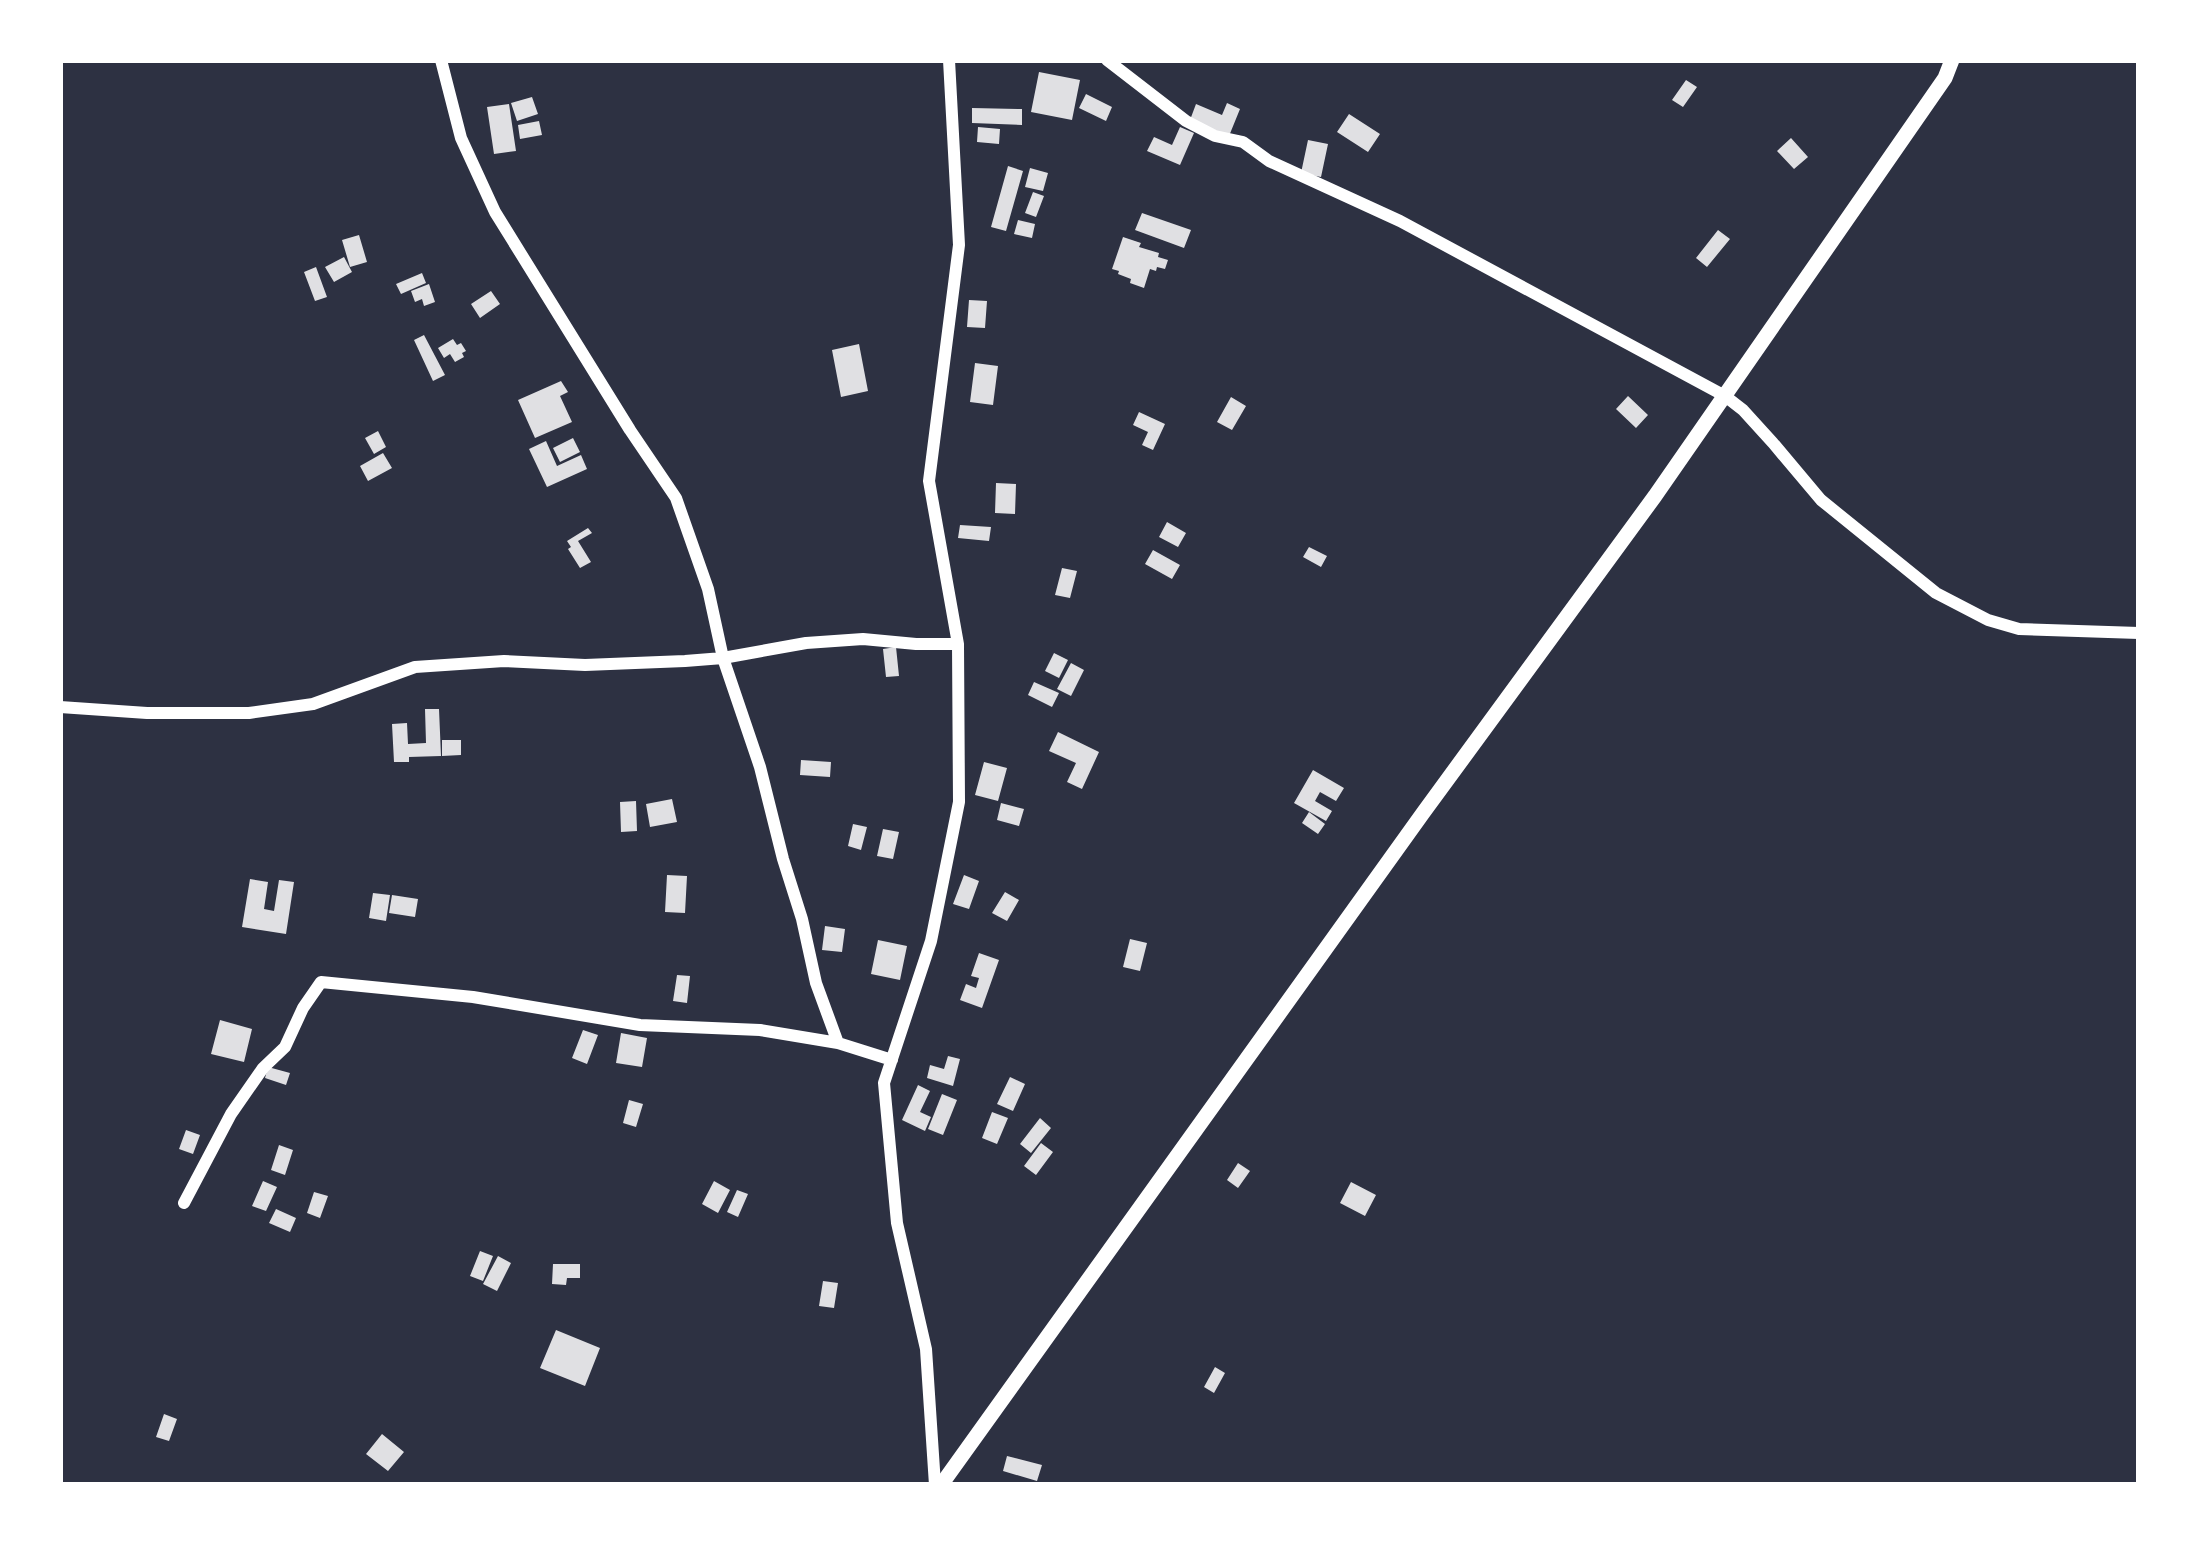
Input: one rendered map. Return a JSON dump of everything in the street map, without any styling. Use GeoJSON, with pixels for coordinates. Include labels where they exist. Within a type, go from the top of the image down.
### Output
{"type":"FeatureCollection","features":[{"type":"Feature","properties":{"kind":"street"},"geometry":{"type":"LineString","coordinates":[[441,60],[461,138],[495,212],[676,498],[708,589],[723,658],[760,767],[816,983],[838,1043]]}},
{"type":"Feature","properties":{"kind":"street"},"geometry":{"type":"LineString","coordinates":[[938,1485],[926,1349],[897,1223],[884,1083],[931,941],[959,802],[958,644],[929,482],[958,245],[949,60]]}},
{"type":"Feature","properties":{"kind":"street"},"geometry":{"type":"LineString","coordinates":[[1107,60],[1186,121],[1216,136],[1244,142],[1269,161],[1400,220],[1725,396],[1773,442],[1821,500],[1936,593],[1988,620],[2019,629],[2139,633]]}},
{"type":"Feature","properties":{"kind":"street"},"geometry":{"type":"LineString","coordinates":[[938,1485],[1725,396],[1945,78],[1952,60]]}},
{"type":"Feature","properties":{"kind":"street"},"geometry":{"type":"LineString","coordinates":[[60,707],[249,713],[313,704],[416,667],[723,658],[806,643],[863,639],[958,644]]}},
{"type":"Feature","properties":{"kind":"street"},"geometry":{"type":"LineString","coordinates":[[184,1203],[231,1114],[285,1046],[321,982],[473,997],[640,1025],[760,1030],[838,1043],[892,1060]]}},
{"type":"Feature","properties":{"kind":"building"},"geometry":{"type":"Polygon","coordinates":[[[1039,72],[1080,80],[1072,120],[1031,112],[1039,72]]]}},
{"type":"Feature","properties":{"kind":"building"},"geometry":{"type":"Polygon","coordinates":[[[1686,80],[1697,87],[1683,107],[1672,100],[1686,80]]]}},
{"type":"Feature","properties":{"kind":"building"},"geometry":{"type":"Polygon","coordinates":[[[1086,94],[1112,107],[1106,121],[1079,108],[1086,94]]]}},
{"type":"Feature","properties":{"kind":"building"},"geometry":{"type":"Polygon","coordinates":[[[532,97],[538,114],[517,121],[511,103],[532,97]]]}},
{"type":"Feature","properties":{"kind":"building"},"geometry":{"type":"Polygon","coordinates":[[[1227,103],[1240,109],[1229,136],[1190,120],[1196,104],[1222,115],[1227,103]]]}},
{"type":"Feature","properties":{"kind":"building"},"geometry":{"type":"Polygon","coordinates":[[[509,104],[516,151],[494,154],[487,107],[509,104]]]}},
{"type":"Feature","properties":{"kind":"building"},"geometry":{"type":"Polygon","coordinates":[[[972,108],[1022,109],[1022,125],[972,123],[972,108]]]}},
{"type":"Feature","properties":{"kind":"building"},"geometry":{"type":"Polygon","coordinates":[[[1349,114],[1380,134],[1368,152],[1337,132],[1349,114]]]}},
{"type":"Feature","properties":{"kind":"building"},"geometry":{"type":"Polygon","coordinates":[[[539,121],[542,135],[520,139],[518,125],[539,121]]]}},
{"type":"Feature","properties":{"kind":"building"},"geometry":{"type":"Polygon","coordinates":[[[978,127],[1000,129],[999,144],[977,142],[978,127]]]}},
{"type":"Feature","properties":{"kind":"building"},"geometry":{"type":"Polygon","coordinates":[[[1180,127],[1194,133],[1180,165],[1147,151],[1154,137],[1172,145],[1180,127]]]}},
{"type":"Feature","properties":{"kind":"building"},"geometry":{"type":"Polygon","coordinates":[[[1791,138],[1808,157],[1794,169],[1777,151],[1791,138]]]}},
{"type":"Feature","properties":{"kind":"building"},"geometry":{"type":"Polygon","coordinates":[[[1308,140],[1328,144],[1321,177],[1301,173],[1308,140]]]}},
{"type":"Feature","properties":{"kind":"building"},"geometry":{"type":"Polygon","coordinates":[[[1008,166],[1023,171],[1006,231],[991,227],[1008,166]]]}},
{"type":"Feature","properties":{"kind":"building"},"geometry":{"type":"Polygon","coordinates":[[[1030,168],[1048,173],[1043,191],[1025,187],[1030,168]]]}},
{"type":"Feature","properties":{"kind":"building"},"geometry":{"type":"Polygon","coordinates":[[[1033,192],[1044,196],[1036,217],[1025,213],[1033,192]]]}},
{"type":"Feature","properties":{"kind":"building"},"geometry":{"type":"Polygon","coordinates":[[[1142,213],[1191,230],[1184,248],[1135,230],[1142,213]]]}},
{"type":"Feature","properties":{"kind":"building"},"geometry":{"type":"Polygon","coordinates":[[[1018,220],[1035,224],[1032,238],[1014,234],[1018,220]]]}},
{"type":"Feature","properties":{"kind":"building"},"geometry":{"type":"Polygon","coordinates":[[[1718,230],[1730,239],[1707,267],[1696,258],[1718,230]]]}},
{"type":"Feature","properties":{"kind":"building"},"geometry":{"type":"Polygon","coordinates":[[[359,235],[367,262],[350,267],[342,240],[359,235]]]}},
{"type":"Feature","properties":{"kind":"building"},"geometry":{"type":"Polygon","coordinates":[[[1123,237],[1168,260],[1165,269],[1150,269],[1144,288],[1112,269],[1123,237]]]}},
{"type":"Feature","properties":{"kind":"building"},"geometry":{"type":"Polygon","coordinates":[[[344,257],[352,272],[334,282],[325,267],[344,257]]]}},
{"type":"Feature","properties":{"kind":"building"},"geometry":{"type":"Polygon","coordinates":[[[316,267],[327,297],[315,301],[304,272],[316,267]]]}},
{"type":"Feature","properties":{"kind":"building"},"geometry":{"type":"Polygon","coordinates":[[[422,273],[426,283],[401,294],[396,284],[422,273]]]}},
{"type":"Feature","properties":{"kind":"building"},"geometry":{"type":"Polygon","coordinates":[[[429,284],[435,302],[424,306],[422,299],[415,302],[411,291],[429,284]]]}},
{"type":"Feature","properties":{"kind":"building"},"geometry":{"type":"Polygon","coordinates":[[[491,291],[500,304],[480,318],[471,304],[491,291]]]}},
{"type":"Feature","properties":{"kind":"building"},"geometry":{"type":"Polygon","coordinates":[[[969,300],[987,301],[985,328],[967,327],[969,300]]]}},
{"type":"Feature","properties":{"kind":"building"},"geometry":{"type":"Polygon","coordinates":[[[424,335],[445,375],[433,381],[414,340],[424,335]]]}},
{"type":"Feature","properties":{"kind":"building"},"geometry":{"type":"Polygon","coordinates":[[[453,339],[466,351],[455,362],[450,354],[444,358],[438,348],[453,339]]]}},
{"type":"Feature","properties":{"kind":"building"},"geometry":{"type":"Polygon","coordinates":[[[859,344],[868,391],[841,397],[832,350],[859,344]]]}},
{"type":"Feature","properties":{"kind":"building"},"geometry":{"type":"Polygon","coordinates":[[[975,363],[998,366],[993,405],[970,402],[975,363]]]}},
{"type":"Feature","properties":{"kind":"building"},"geometry":{"type":"Polygon","coordinates":[[[561,381],[568,392],[560,396],[572,422],[535,438],[518,400],[561,381]]]}},
{"type":"Feature","properties":{"kind":"building"},"geometry":{"type":"Polygon","coordinates":[[[1628,396],[1648,415],[1636,428],[1616,409],[1628,396]]]}},
{"type":"Feature","properties":{"kind":"building"},"geometry":{"type":"Polygon","coordinates":[[[1231,397],[1246,406],[1232,430],[1217,422],[1231,397]]]}},
{"type":"Feature","properties":{"kind":"building"},"geometry":{"type":"Polygon","coordinates":[[[1139,412],[1165,424],[1153,450],[1142,445],[1148,432],[1133,425],[1139,412]]]}},
{"type":"Feature","properties":{"kind":"building"},"geometry":{"type":"Polygon","coordinates":[[[378,431],[386,447],[374,454],[365,438],[378,431]]]}},
{"type":"Feature","properties":{"kind":"building"},"geometry":{"type":"Polygon","coordinates":[[[573,438],[580,452],[560,462],[553,448],[573,438]]]}},
{"type":"Feature","properties":{"kind":"building"},"geometry":{"type":"Polygon","coordinates":[[[546,441],[557,466],[581,455],[587,469],[547,487],[529,449],[546,441]]]}},
{"type":"Feature","properties":{"kind":"building"},"geometry":{"type":"Polygon","coordinates":[[[383,453],[392,468],[368,481],[360,466],[383,453]]]}},
{"type":"Feature","properties":{"kind":"building"},"geometry":{"type":"Polygon","coordinates":[[[996,483],[1016,484],[1015,514],[995,513],[996,483]]]}},
{"type":"Feature","properties":{"kind":"building"},"geometry":{"type":"Polygon","coordinates":[[[1167,522],[1186,533],[1178,547],[1159,537],[1167,522]]]}},
{"type":"Feature","properties":{"kind":"building"},"geometry":{"type":"Polygon","coordinates":[[[960,525],[991,527],[989,541],[958,538],[960,525]]]}},
{"type":"Feature","properties":{"kind":"building"},"geometry":{"type":"Polygon","coordinates":[[[588,528],[592,533],[578,541],[591,562],[580,568],[567,541],[588,528]]]}},
{"type":"Feature","properties":{"kind":"building"},"geometry":{"type":"Polygon","coordinates":[[[1309,547],[1327,556],[1321,567],[1303,557],[1309,547]]]}},
{"type":"Feature","properties":{"kind":"building"},"geometry":{"type":"Polygon","coordinates":[[[1153,550],[1180,565],[1172,579],[1145,564],[1153,550]]]}},
{"type":"Feature","properties":{"kind":"building"},"geometry":{"type":"Polygon","coordinates":[[[1062,568],[1077,571],[1070,598],[1055,595],[1062,568]]]}},
{"type":"Feature","properties":{"kind":"building"},"geometry":{"type":"Polygon","coordinates":[[[896,647],[899,676],[886,677],[883,649],[896,647]]]}},
{"type":"Feature","properties":{"kind":"building"},"geometry":{"type":"Polygon","coordinates":[[[1054,653],[1068,660],[1059,678],[1045,671],[1054,653]]]}},
{"type":"Feature","properties":{"kind":"building"},"geometry":{"type":"Polygon","coordinates":[[[1071,663],[1084,670],[1071,696],[1057,689],[1071,663]]]}},
{"type":"Feature","properties":{"kind":"building"},"geometry":{"type":"Polygon","coordinates":[[[1034,682],[1059,693],[1052,707],[1028,695],[1034,682]]]}},
{"type":"Feature","properties":{"kind":"building"},"geometry":{"type":"Polygon","coordinates":[[[425,709],[439,709],[441,756],[394,762],[392,724],[407,723],[408,744],[426,743],[425,709]]]}},
{"type":"Feature","properties":{"kind":"building"},"geometry":{"type":"Polygon","coordinates":[[[1058,732],[1099,752],[1082,789],[1067,782],[1076,763],[1049,751],[1058,732]]]}},
{"type":"Feature","properties":{"kind":"building"},"geometry":{"type":"Polygon","coordinates":[[[442,740],[461,740],[461,755],[442,756],[442,740]]]}},
{"type":"Feature","properties":{"kind":"building"},"geometry":{"type":"Polygon","coordinates":[[[801,760],[831,762],[830,777],[800,775],[801,760]]]}},
{"type":"Feature","properties":{"kind":"building"},"geometry":{"type":"Polygon","coordinates":[[[984,762],[1007,768],[998,801],[975,795],[984,762]]]}},
{"type":"Feature","properties":{"kind":"building"},"geometry":{"type":"Polygon","coordinates":[[[1313,770],[1344,788],[1336,801],[1320,792],[1315,801],[1332,811],[1326,821],[1294,803],[1313,770]]]}},
{"type":"Feature","properties":{"kind":"building"},"geometry":{"type":"Polygon","coordinates":[[[672,799],[677,822],[650,827],[646,804],[672,799]]]}},
{"type":"Feature","properties":{"kind":"building"},"geometry":{"type":"Polygon","coordinates":[[[636,801],[637,831],[621,832],[620,802],[636,801]]]}},
{"type":"Feature","properties":{"kind":"building"},"geometry":{"type":"Polygon","coordinates":[[[1001,803],[1024,809],[1019,826],[997,820],[1001,803]]]}},
{"type":"Feature","properties":{"kind":"building"},"geometry":{"type":"Polygon","coordinates":[[[1309,812],[1325,824],[1318,834],[1302,823],[1309,812]]]}},
{"type":"Feature","properties":{"kind":"building"},"geometry":{"type":"Polygon","coordinates":[[[853,824],[867,827],[861,850],[848,846],[853,824]]]}},
{"type":"Feature","properties":{"kind":"building"},"geometry":{"type":"Polygon","coordinates":[[[883,829],[899,832],[893,859],[877,856],[883,829]]]}},
{"type":"Feature","properties":{"kind":"building"},"geometry":{"type":"Polygon","coordinates":[[[667,875],[687,876],[685,913],[665,912],[667,875]]]}},
{"type":"Feature","properties":{"kind":"building"},"geometry":{"type":"Polygon","coordinates":[[[964,875],[979,881],[969,909],[953,904],[964,875]]]}},
{"type":"Feature","properties":{"kind":"building"},"geometry":{"type":"Polygon","coordinates":[[[250,879],[268,882],[264,909],[274,911],[279,880],[294,882],[286,934],[242,927],[250,879]]]}},
{"type":"Feature","properties":{"kind":"building"},"geometry":{"type":"Polygon","coordinates":[[[1005,892],[1019,900],[1007,921],[992,913],[1005,892]]]}},
{"type":"Feature","properties":{"kind":"building"},"geometry":{"type":"Polygon","coordinates":[[[373,893],[390,895],[386,921],[369,918],[373,893]]]}},
{"type":"Feature","properties":{"kind":"building"},"geometry":{"type":"Polygon","coordinates":[[[392,895],[418,899],[415,917],[389,913],[392,895]]]}},
{"type":"Feature","properties":{"kind":"building"},"geometry":{"type":"Polygon","coordinates":[[[825,926],[845,929],[842,952],[822,950],[825,926]]]}},
{"type":"Feature","properties":{"kind":"building"},"geometry":{"type":"Polygon","coordinates":[[[1130,939],[1147,943],[1140,971],[1123,967],[1130,939]]]}},
{"type":"Feature","properties":{"kind":"building"},"geometry":{"type":"Polygon","coordinates":[[[878,940],[907,946],[900,980],[871,974],[878,940]]]}},
{"type":"Feature","properties":{"kind":"building"},"geometry":{"type":"Polygon","coordinates":[[[979,953],[999,960],[982,1008],[960,1000],[966,984],[976,988],[979,978],[971,976],[979,953]]]}},
{"type":"Feature","properties":{"kind":"building"},"geometry":{"type":"Polygon","coordinates":[[[677,975],[690,976],[687,1003],[673,1001],[677,975]]]}},
{"type":"Feature","properties":{"kind":"building"},"geometry":{"type":"Polygon","coordinates":[[[220,1020],[252,1029],[244,1062],[211,1054],[220,1020]]]}},
{"type":"Feature","properties":{"kind":"building"},"geometry":{"type":"Polygon","coordinates":[[[583,1030],[598,1035],[587,1064],[572,1058],[583,1030]]]}},
{"type":"Feature","properties":{"kind":"building"},"geometry":{"type":"Polygon","coordinates":[[[621,1033],[647,1038],[642,1067],[616,1063],[621,1033]]]}},
{"type":"Feature","properties":{"kind":"building"},"geometry":{"type":"Polygon","coordinates":[[[948,1056],[960,1059],[953,1086],[927,1078],[930,1065],[944,1069],[948,1056]]]}},
{"type":"Feature","properties":{"kind":"building"},"geometry":{"type":"Polygon","coordinates":[[[268,1067],[290,1073],[286,1085],[265,1078],[268,1067]]]}},
{"type":"Feature","properties":{"kind":"building"},"geometry":{"type":"Polygon","coordinates":[[[1010,1077],[1025,1084],[1013,1111],[997,1104],[1010,1077]]]}},
{"type":"Feature","properties":{"kind":"building"},"geometry":{"type":"Polygon","coordinates":[[[918,1085],[930,1091],[920,1112],[931,1117],[925,1131],[902,1120],[918,1085]]]}},
{"type":"Feature","properties":{"kind":"building"},"geometry":{"type":"Polygon","coordinates":[[[942,1094],[957,1100],[943,1135],[928,1129],[942,1094]]]}},
{"type":"Feature","properties":{"kind":"building"},"geometry":{"type":"Polygon","coordinates":[[[629,1100],[643,1104],[636,1127],[623,1123],[629,1100]]]}},
{"type":"Feature","properties":{"kind":"building"},"geometry":{"type":"Polygon","coordinates":[[[992,1112],[1008,1118],[997,1144],[982,1138],[992,1112]]]}},
{"type":"Feature","properties":{"kind":"building"},"geometry":{"type":"Polygon","coordinates":[[[1040,1118],[1051,1128],[1031,1153],[1020,1144],[1040,1118]]]}},
{"type":"Feature","properties":{"kind":"building"},"geometry":{"type":"Polygon","coordinates":[[[186,1130],[200,1135],[193,1154],[179,1149],[186,1130]]]}},
{"type":"Feature","properties":{"kind":"building"},"geometry":{"type":"Polygon","coordinates":[[[1041,1143],[1053,1152],[1036,1175],[1024,1166],[1041,1143]]]}},
{"type":"Feature","properties":{"kind":"building"},"geometry":{"type":"Polygon","coordinates":[[[279,1145],[293,1150],[285,1175],[271,1170],[279,1145]]]}},
{"type":"Feature","properties":{"kind":"building"},"geometry":{"type":"Polygon","coordinates":[[[1238,1163],[1250,1171],[1238,1188],[1227,1180],[1238,1163]]]}},
{"type":"Feature","properties":{"kind":"building"},"geometry":{"type":"Polygon","coordinates":[[[263,1181],[277,1187],[266,1211],[252,1206],[263,1181]]]}},
{"type":"Feature","properties":{"kind":"building"},"geometry":{"type":"Polygon","coordinates":[[[714,1181],[730,1190],[718,1213],[702,1204],[714,1181]]]}},
{"type":"Feature","properties":{"kind":"building"},"geometry":{"type":"Polygon","coordinates":[[[1351,1182],[1376,1195],[1365,1216],[1340,1203],[1351,1182]]]}},
{"type":"Feature","properties":{"kind":"building"},"geometry":{"type":"Polygon","coordinates":[[[737,1190],[748,1194],[738,1217],[727,1212],[737,1190]]]}},
{"type":"Feature","properties":{"kind":"building"},"geometry":{"type":"Polygon","coordinates":[[[314,1192],[328,1196],[320,1218],[307,1213],[314,1192]]]}},
{"type":"Feature","properties":{"kind":"building"},"geometry":{"type":"Polygon","coordinates":[[[276,1209],[296,1218],[290,1232],[269,1223],[276,1209]]]}},
{"type":"Feature","properties":{"kind":"building"},"geometry":{"type":"Polygon","coordinates":[[[480,1251],[493,1256],[483,1281],[470,1276],[480,1251]]]}},
{"type":"Feature","properties":{"kind":"building"},"geometry":{"type":"Polygon","coordinates":[[[498,1256],[511,1263],[497,1291],[483,1284],[498,1256]]]}},
{"type":"Feature","properties":{"kind":"building"},"geometry":{"type":"Polygon","coordinates":[[[553,1264],[580,1264],[580,1278],[567,1278],[566,1285],[552,1284],[553,1264]]]}},
{"type":"Feature","properties":{"kind":"building"},"geometry":{"type":"Polygon","coordinates":[[[823,1281],[838,1283],[834,1308],[819,1306],[823,1281]]]}},
{"type":"Feature","properties":{"kind":"building"},"geometry":{"type":"Polygon","coordinates":[[[556,1330],[600,1348],[585,1386],[540,1368],[556,1330]]]}},
{"type":"Feature","properties":{"kind":"building"},"geometry":{"type":"Polygon","coordinates":[[[1215,1367],[1225,1373],[1214,1393],[1204,1387],[1215,1367]]]}},
{"type":"Feature","properties":{"kind":"building"},"geometry":{"type":"Polygon","coordinates":[[[164,1414],[177,1419],[169,1441],[156,1437],[164,1414]]]}},
{"type":"Feature","properties":{"kind":"building"},"geometry":{"type":"Polygon","coordinates":[[[382,1434],[404,1452],[388,1471],[366,1454],[382,1434]]]}},
{"type":"Feature","properties":{"kind":"building"},"geometry":{"type":"Polygon","coordinates":[[[1007,1456],[1042,1465],[1037,1481],[1003,1471],[1007,1456]]]}}]}
